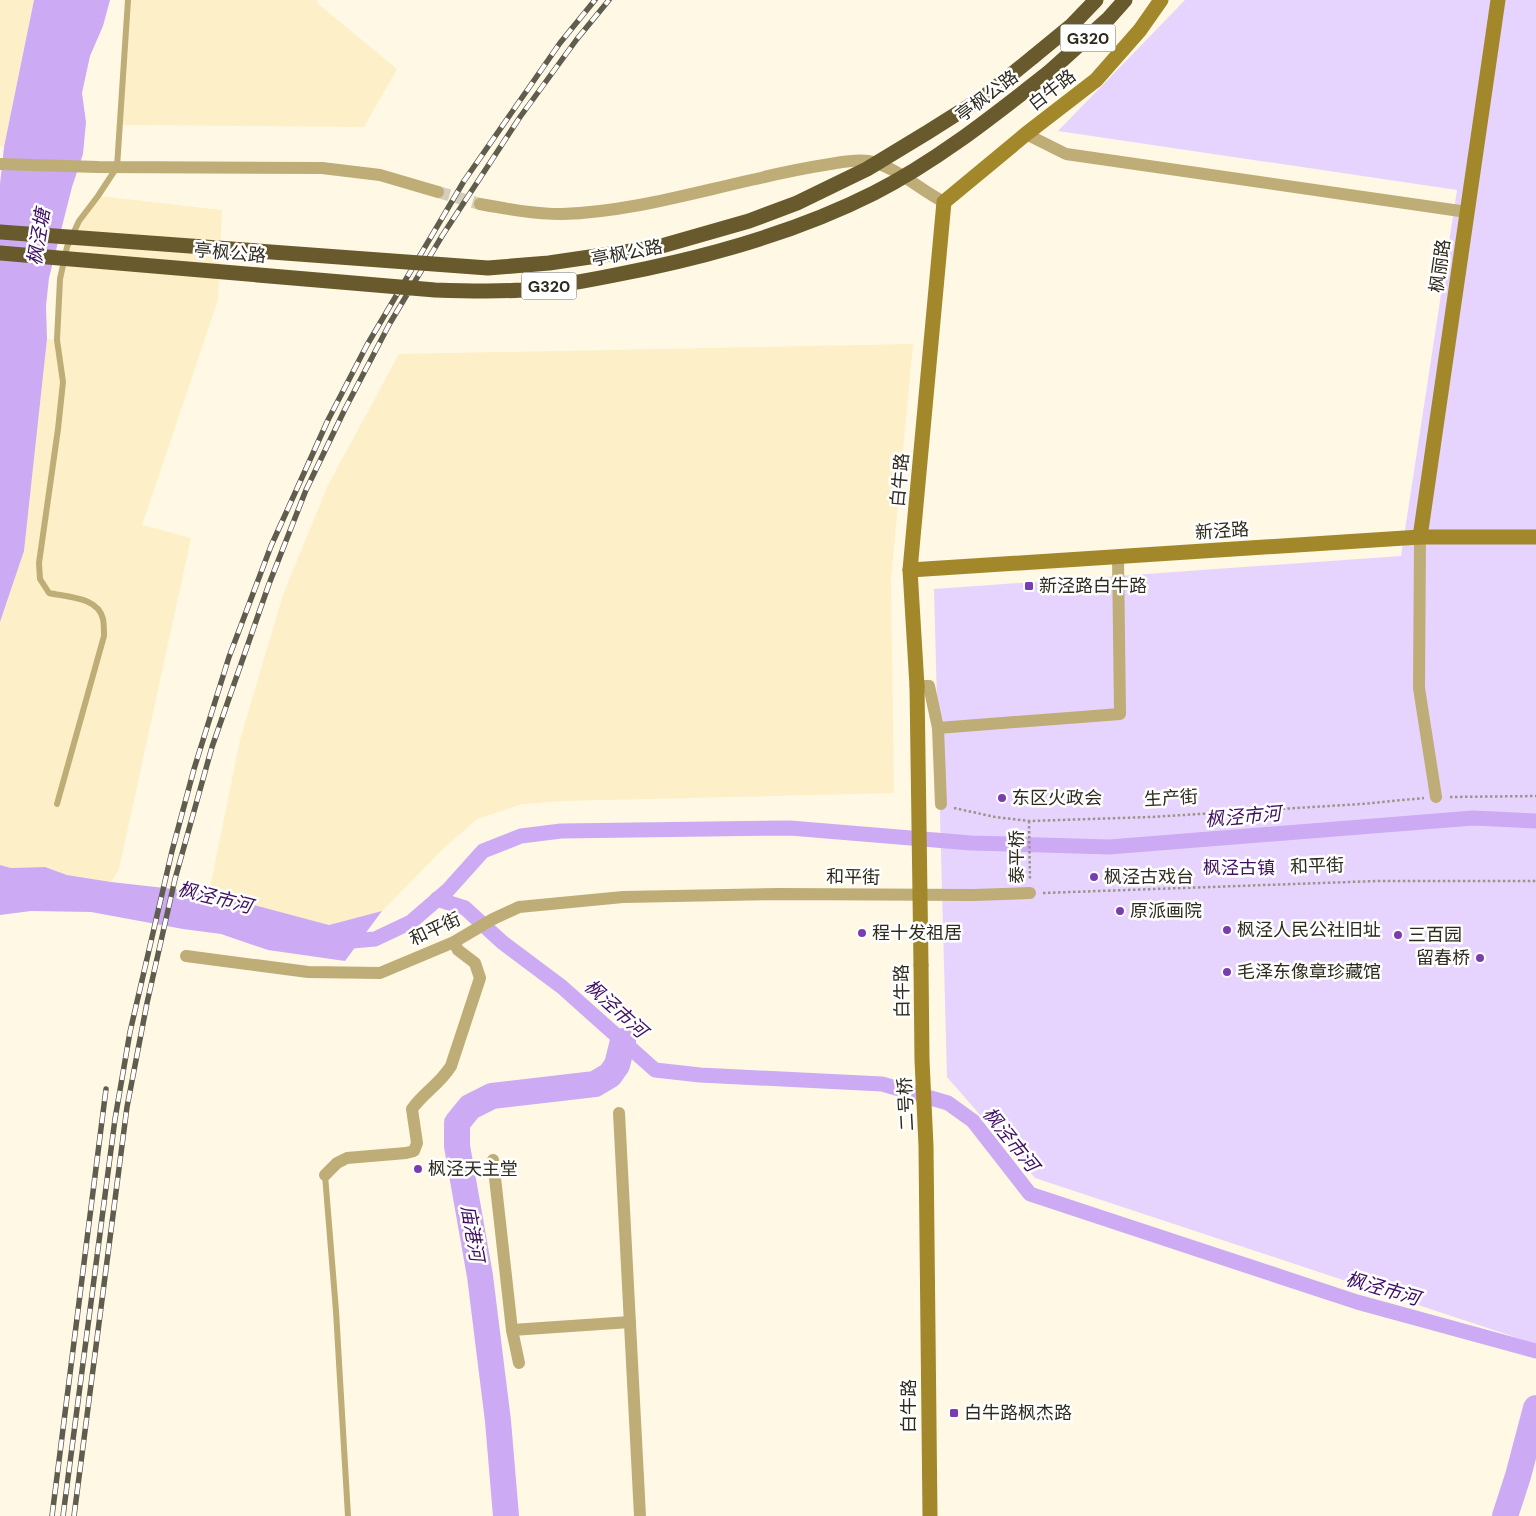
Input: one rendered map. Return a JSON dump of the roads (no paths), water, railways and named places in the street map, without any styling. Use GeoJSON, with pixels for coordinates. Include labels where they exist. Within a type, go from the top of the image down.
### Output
{"type":"FeatureCollection","features":[{"type":"Feature","properties":{"kind":"highway","name":"亭枫公路"},"geometry":{"type":"LineString","coordinates":[[0,232],[488,268],[549,263],[658,247],[749,221],[797,203],[867,169],[985,96],[1072,24],[1096,0]]}},
{"type":"Feature","properties":{"kind":"highway","name":"亭枫公路"},"geometry":{"type":"LineString","coordinates":[[0,253],[435,290],[478,291],[523,290],[591,280],[664,266],[801,225],[874,192],[934,157],[992,117],[1048,73],[1109,18],[1125,0]]}},
{"type":"Feature","properties":{"kind":"street","name":"白牛路"},"geometry":{"type":"LineString","coordinates":[[922,1060],[917,686],[910,570],[944,202],[1026,134],[1096,80],[1140,30],[1161,0]]}},
{"type":"Feature","properties":{"kind":"street","name":"枫丽路"},"geometry":{"type":"LineString","coordinates":[[1420,537],[1498,0]]}},
{"type":"Feature","properties":{"kind":"street"},"geometry":{"type":"LineString","coordinates":[[1026,134],[1066,154],[1467,212]]}},
{"type":"Feature","properties":{"kind":"street"},"geometry":{"type":"LineString","coordinates":[[480,204],[522,212],[562,214],[615,210],[790,171],[845,162],[868,161],[893,170],[944,202]]}},
{"type":"Feature","properties":{"kind":"street"},"geometry":{"type":"LineString","coordinates":[[0,164],[98,167],[322,168],[380,175],[438,192]]}},
{"type":"Feature","properties":{"kind":"street","name":"新泾路"},"geometry":{"type":"LineString","coordinates":[[910,570],[1420,537],[1536,536]]}},
{"type":"Feature","properties":{"kind":"street"},"geometry":{"type":"LineString","coordinates":[[1420,537],[1419,688],[1436,797]]}},
{"type":"Feature","properties":{"kind":"street"},"geometry":{"type":"LineString","coordinates":[[938,728],[1120,714],[1118,556]]}},
{"type":"Feature","properties":{"kind":"street"},"geometry":{"type":"LineString","coordinates":[[917,686],[929,686],[938,728],[941,804]]}},
{"type":"Feature","properties":{"kind":"street","name":"和平街"},"geometry":{"type":"LineString","coordinates":[[186,956],[308,972],[380,973],[454,942],[519,907],[623,897],[1030,893]]}},
{"type":"Feature","properties":{"kind":"street"},"geometry":{"type":"LineString","coordinates":[[326,1174],[337,1163],[347,1158],[414,1151],[417,1143],[412,1109],[419,1098],[444,1078],[451,1066],[480,978],[475,963],[458,950],[454,942]]}},
{"type":"Feature","properties":{"kind":"street","name":"二号桥"},"geometry":{"type":"LineString","coordinates":[[922,1060],[926,1146]]}},
{"type":"Feature","properties":{"kind":"street"},"geometry":{"type":"LineString","coordinates":[[619,1113],[640,1516]]}},
{"type":"Feature","properties":{"kind":"street","name":"白牛路"},"geometry":{"type":"LineString","coordinates":[[926,1146],[930,1516]]}},
{"type":"Feature","properties":{"kind":"street"},"geometry":{"type":"LineString","coordinates":[[493,1160],[512,1330],[518,1363]]}},
{"type":"Feature","properties":{"kind":"street"},"geometry":{"type":"LineString","coordinates":[[512,1330],[630,1322]]}},
{"type":"Feature","properties":{"kind":"lane"},"geometry":{"type":"LineString","coordinates":[[57,804],[104,636],[103,620],[99,610],[88,601],[49,593],[40,579],[38,563],[58,430],[63,382],[57,340],[60,279],[67,247],[79,221],[117,167],[128,0]]}},
{"type":"Feature","properties":{"kind":"lane"},"geometry":{"type":"LineString","coordinates":[[326,1174],[348,1516]]}},
{"type":"Feature","properties":{"kind":"water","name":"枫泾塘"},"geometry":{"type":"Polygon","coordinates":[[[34,0],[110,0],[103,26],[90,56],[82,93],[86,122],[83,154],[72,187],[49,278],[46,306],[47,339],[24,551],[0,622],[0,184],[4,147],[34,0]]]}},
{"type":"Feature","properties":{"kind":"water"},"geometry":{"type":"Polygon","coordinates":[[[0,865],[11,868],[45,867],[67,875],[111,882],[209,893],[329,925],[382,911],[345,961],[268,950],[221,934],[91,912],[31,911],[0,915],[0,865]]]}},
{"type":"Feature","properties":{"kind":"waterway","name":"枫泾市河"},"geometry":{"type":"LineString","coordinates":[[341,942],[375,939],[411,922],[448,890],[483,851],[521,836],[561,831],[790,828],[971,843],[1109,847],[1473,818],[1536,821]]}},
{"type":"Feature","properties":{"kind":"waterway","name":"枫泾市河"},"geometry":{"type":"LineString","coordinates":[[437,899],[465,908],[502,942],[562,987],[655,1070],[700,1075],[882,1084],[948,1103],[973,1121],[1030,1194],[1357,1302],[1536,1351]]}},
{"type":"Feature","properties":{"kind":"waterway","name":"庙港河"},"geometry":{"type":"LineString","coordinates":[[506,1516],[498,1421],[480,1276],[457,1146],[457,1123],[470,1107],[492,1096],[595,1084],[610,1075],[617,1065],[623,1041]]}},
{"type":"Feature","properties":{"kind":"waterway"},"geometry":{"type":"LineString","coordinates":[[1505,1516],[1536,1408]]}},
{"type":"Feature","properties":{"kind":"tunnel"},"geometry":{"type":"LineString","coordinates":[[438,192],[480,204]]}},
{"type":"Feature","properties":{"kind":"railway"},"geometry":{"type":"LineString","coordinates":[[63,1516],[115,1119],[130,1032],[172,851],[194,769],[229,657],[271,546],[328,420],[367,345],[464,181],[560,43],[595,0]]}},
{"type":"Feature","properties":{"kind":"railway"},"geometry":{"type":"LineString","coordinates":[[74,1516],[127,1107],[147,1003],[175,879],[212,747],[269,584],[306,490],[345,409],[390,323],[442,236],[520,117],[577,39],[609,0]]}},
{"type":"Feature","properties":{"kind":"railway"},"geometry":{"type":"LineString","coordinates":[[52,1516],[106,1089]]}},
{"type":"Feature","properties":{"kind":"place","name":"新泾路白牛路"},"geometry":{"type":"Point","coordinates":[1029,586]}},
{"type":"Feature","properties":{"kind":"place","name":"东区火政会"},"geometry":{"type":"Point","coordinates":[1002,798]}},
{"type":"Feature","properties":{"kind":"place","name":"枫泾古戏台"},"geometry":{"type":"Point","coordinates":[1094,877]}},
{"type":"Feature","properties":{"kind":"place","name":"原派画院"},"geometry":{"type":"Point","coordinates":[1120,911]}},
{"type":"Feature","properties":{"kind":"place","name":"枫泾人民公社旧址"},"geometry":{"type":"Point","coordinates":[1227,930]}},
{"type":"Feature","properties":{"kind":"place","name":"程十发祖居"},"geometry":{"type":"Point","coordinates":[862,933]}},
{"type":"Feature","properties":{"kind":"place","name":"三百园"},"geometry":{"type":"Point","coordinates":[1398,935]}},
{"type":"Feature","properties":{"kind":"place","name":"留春桥"},"geometry":{"type":"Point","coordinates":[1480,958]}},
{"type":"Feature","properties":{"kind":"place","name":"毛泽东像章珍藏馆"},"geometry":{"type":"Point","coordinates":[1227,972]}},
{"type":"Feature","properties":{"kind":"place","name":"枫泾天主堂"},"geometry":{"type":"Point","coordinates":[418,1169]}},
{"type":"Feature","properties":{"kind":"place","name":"白牛路枫杰路"},"geometry":{"type":"Point","coordinates":[954,1413]}},
{"type":"Feature","properties":{"kind":"park label","name":"枫泾古镇"},"geometry":{"type":"Point","coordinates":[1239,868]}}]}
